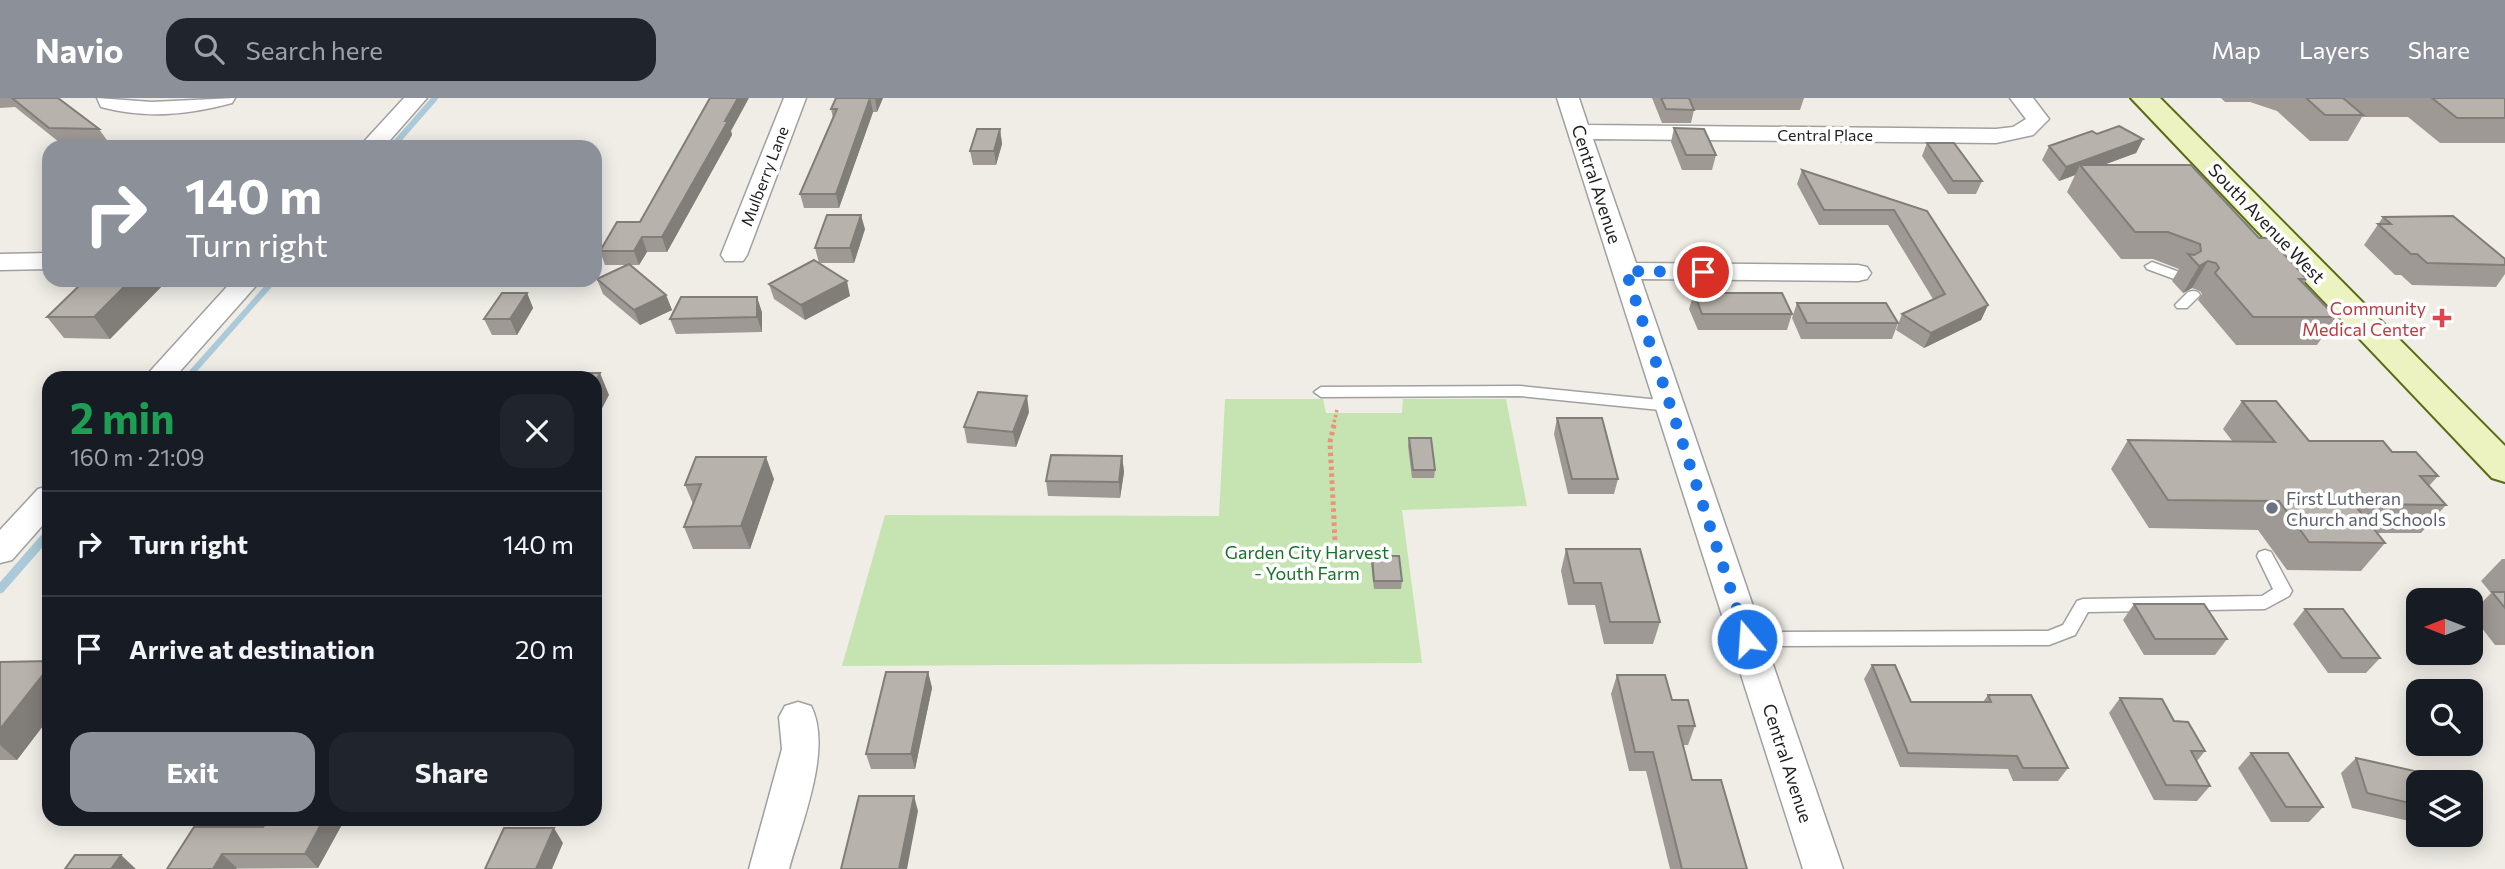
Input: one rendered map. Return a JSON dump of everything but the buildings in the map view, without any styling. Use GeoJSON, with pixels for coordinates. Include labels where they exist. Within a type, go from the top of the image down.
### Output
{"type":"FeatureCollection","features":[{"type":"Feature","properties":{"kind":"street"},"geometry":{"type":"LineString","coordinates":[[108,98],[109,102],[127,108],[157,109],[198,105],[224,98]]}},
{"type":"Feature","properties":{"kind":"street"},"geometry":{"type":"LineString","coordinates":[[377,140],[416,98]]}},
{"type":"Feature","properties":{"kind":"street","name":"Mulberry Lane"},"geometry":{"type":"LineString","coordinates":[[734,256],[795,98]]}},
{"type":"Feature","properties":{"kind":"street","name":"Central Avenue"},"geometry":{"type":"LineString","coordinates":[[1568,98],[1823,869]]}},
{"type":"Feature","properties":{"kind":"street","name":"Central Place"},"geometry":{"type":"LineString","coordinates":[[1580,132],[1996,136],[2020,133],[2031,128],[2038,119],[2021,98]]}},
{"type":"Feature","properties":{"kind":"street","name":"South Avenue West"},"geometry":{"type":"LineString","coordinates":[[2145,98],[2505,469]]}},
{"type":"Feature","properties":{"kind":"street"},"geometry":{"type":"LineString","coordinates":[[0,262],[42,261]]}},
{"type":"Feature","properties":{"kind":"street"},"geometry":{"type":"LineString","coordinates":[[1626,271],[1858,273]]}},
{"type":"Feature","properties":{"kind":"street"},"geometry":{"type":"LineString","coordinates":[[164,371],[242,287]]}},
{"type":"Feature","properties":{"kind":"street"},"geometry":{"type":"LineString","coordinates":[[0,551],[42,508]]}},
{"type":"Feature","properties":{"kind":"street"},"geometry":{"type":"LineString","coordinates":[[769,869],[801,749],[798,717]]}},
{"type":"Feature","properties":{"kind":"lane"},"geometry":{"type":"LineString","coordinates":[[2151,267],[2177,276]]}},
{"type":"Feature","properties":{"kind":"lane"},"geometry":{"type":"LineString","coordinates":[[1321,392],[1520,391],[1670,406]]}},
{"type":"Feature","properties":{"kind":"lane"},"geometry":{"type":"LineString","coordinates":[[1747,639],[2049,638],[2069,630],[2083,606],[2266,602],[2283,591],[2265,556]]}},
{"type":"Feature","properties":{"kind":"path"},"geometry":{"type":"LineString","coordinates":[[1335,541],[1330,442],[1339,391]]}},
{"type":"Feature","properties":{"kind":"green space","name":"Garden City Harvest - Youth Farm"},"geometry":{"type":"Polygon","coordinates":[[[1225,399],[1323,399],[1326,413],[1402,413],[1403,399],[1506,399],[1527,506],[1402,510],[1422,663],[842,666],[885,515],[1219,516],[1225,399]]]}},
{"type":"Feature","properties":{"kind":"waterway"},"geometry":{"type":"LineString","coordinates":[[398,140],[435,98]]}},
{"type":"Feature","properties":{"kind":"waterway"},"geometry":{"type":"LineString","coordinates":[[193,371],[268,287]]}},
{"type":"Feature","properties":{"kind":"waterway"},"geometry":{"type":"LineString","coordinates":[[0,589],[42,541]]}},
{"type":"Feature","properties":{"kind":"place","name":"Community Medical Center"},"geometry":{"type":"Point","coordinates":[2442,318]}},
{"type":"Feature","properties":{"kind":"place","name":"First Lutheran Church and Schools"},"geometry":{"type":"Point","coordinates":[2272,508]}},
{"type":"Feature","properties":{"kind":"route"},"geometry":{"type":"LineString","coordinates":[[1703,272],[1626,271],[1747,639]]}}]}
